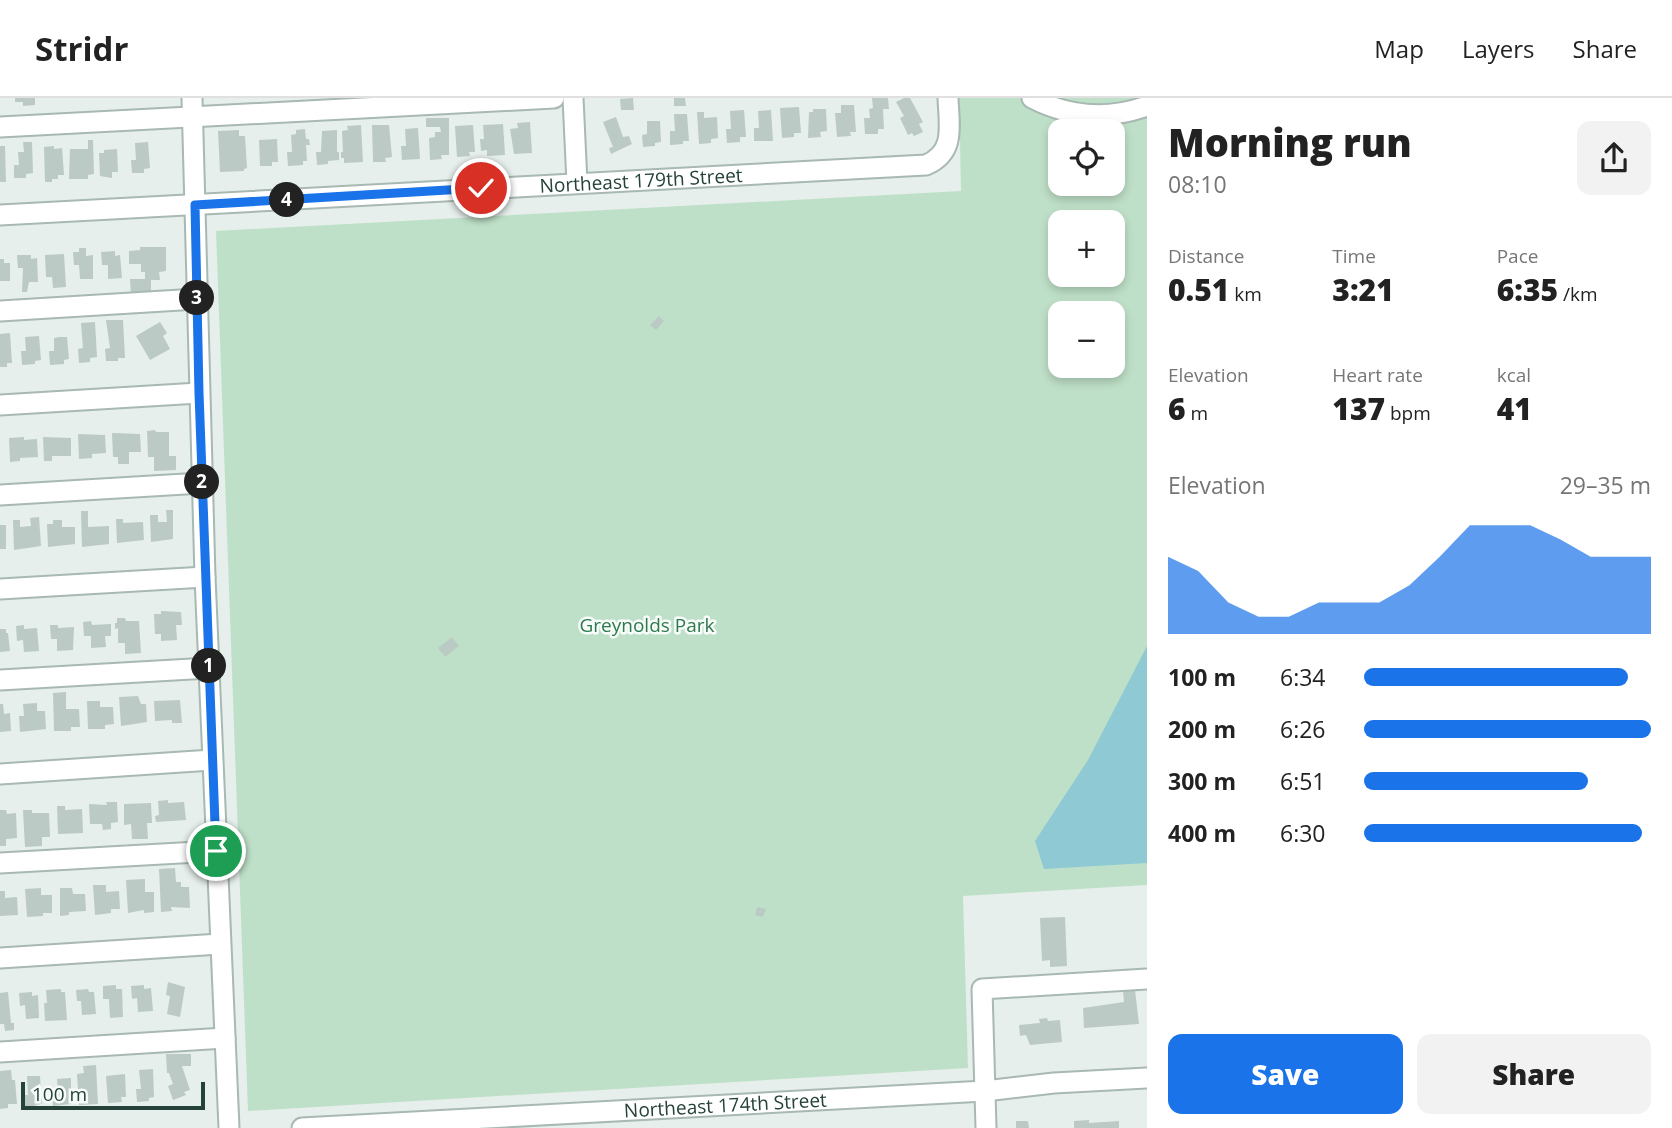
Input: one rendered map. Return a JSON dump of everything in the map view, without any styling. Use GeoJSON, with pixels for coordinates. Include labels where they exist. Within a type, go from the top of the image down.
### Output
{"type":"FeatureCollection","features":[{"type":"Feature","properties":{"kind":"street"},"geometry":{"type":"LineString","coordinates":[[0,127],[192,108],[554,98]]}},
{"type":"Feature","properties":{"kind":"street"},"geometry":{"type":"LineString","coordinates":[[573,98],[577,183]]}},
{"type":"Feature","properties":{"kind":"street","name":"Northeast 179th Street"},"geometry":{"type":"LineString","coordinates":[[0,215],[926,165],[943,154],[949,132],[948,98]]}},
{"type":"Feature","properties":{"kind":"street"},"geometry":{"type":"LineString","coordinates":[[1032,98],[1079,114],[1120,114],[1147,106]]}},
{"type":"Feature","properties":{"kind":"street"},"geometry":{"type":"LineString","coordinates":[[192,108],[205,577],[229,1128]]}},
{"type":"Feature","properties":{"kind":"street"},"geometry":{"type":"LineString","coordinates":[[0,311],[197,299]]}},
{"type":"Feature","properties":{"kind":"street"},"geometry":{"type":"LineString","coordinates":[[0,405],[199,393]]}},
{"type":"Feature","properties":{"kind":"street"},"geometry":{"type":"LineString","coordinates":[[0,495],[202,483]]}},
{"type":"Feature","properties":{"kind":"street"},"geometry":{"type":"LineString","coordinates":[[0,589],[205,577]]}},
{"type":"Feature","properties":{"kind":"street"},"geometry":{"type":"LineString","coordinates":[[0,680],[209,668]]}},
{"type":"Feature","properties":{"kind":"street"},"geometry":{"type":"LineString","coordinates":[[0,774],[212,760]]}},
{"type":"Feature","properties":{"kind":"street"},"geometry":{"type":"LineString","coordinates":[[0,863],[216,851]]}},
{"type":"Feature","properties":{"kind":"street"},"geometry":{"type":"LineString","coordinates":[[0,958],[220,944]]}},
{"type":"Feature","properties":{"kind":"street"},"geometry":{"type":"LineString","coordinates":[[986,1128],[982,989],[1147,979]]}},
{"type":"Feature","properties":{"kind":"street"},"geometry":{"type":"LineString","coordinates":[[0,1052],[225,1038]]}},
{"type":"Feature","properties":{"kind":"street","name":"Northeast 174th Street"},"geometry":{"type":"LineString","coordinates":[[303,1128],[608,1120],[985,1091],[1054,1083],[1147,1078]]}},
{"type":"Feature","properties":{"kind":"green space","name":"Greynolds Park"},"geometry":{"type":"Polygon","coordinates":[[[959,98],[1147,98],[1147,885],[963,896],[968,1068],[248,1111],[216,231],[961,191],[959,98]]]}},
{"type":"Feature","properties":{"kind":"water"},"geometry":{"type":"Polygon","coordinates":[[[1147,646],[1147,863],[1044,869],[1035,841],[1088,760],[1147,646]]]}},
{"type":"Feature","properties":{"kind":"building"},"geometry":{"type":"Polygon","coordinates":[[[15,98],[35,98],[35,105],[23,106],[23,102],[15,102],[15,98]]]}},
{"type":"Feature","properties":{"kind":"building"},"geometry":{"type":"Polygon","coordinates":[[[633,98],[634,110],[621,110],[620,99],[633,98]]]}},
{"type":"Feature","properties":{"kind":"building"},"geometry":{"type":"Polygon","coordinates":[[[674,98],[685,98],[686,106],[674,106],[674,98]]]}},
{"type":"Feature","properties":{"kind":"building"},"geometry":{"type":"Polygon","coordinates":[[[872,98],[888,98],[889,109],[883,109],[884,129],[878,129],[878,134],[865,134],[864,118],[870,118],[872,98]]]}},
{"type":"Feature","properties":{"kind":"building"},"geometry":{"type":"Polygon","coordinates":[[[910,98],[923,122],[919,124],[923,132],[914,136],[912,133],[908,135],[900,118],[904,116],[896,102],[910,98]]]}},
{"type":"Feature","properties":{"kind":"building"},"geometry":{"type":"Polygon","coordinates":[[[841,105],[854,105],[856,132],[850,132],[851,136],[837,137],[835,113],[841,113],[841,105]]]}},
{"type":"Feature","properties":{"kind":"building"},"geometry":{"type":"Polygon","coordinates":[[[799,107],[801,133],[782,138],[780,108],[799,107]]]}},
{"type":"Feature","properties":{"kind":"building"},"geometry":{"type":"Polygon","coordinates":[[[813,109],[826,109],[827,131],[820,132],[821,137],[808,138],[809,112],[813,112],[813,109]]]}},
{"type":"Feature","properties":{"kind":"building"},"geometry":{"type":"Polygon","coordinates":[[[744,110],[746,137],[740,137],[740,142],[727,143],[726,129],[731,129],[730,111],[744,110]]]}},
{"type":"Feature","properties":{"kind":"building"},"geometry":{"type":"Polygon","coordinates":[[[771,110],[773,141],[754,141],[754,128],[759,128],[758,111],[771,110]]]}},
{"type":"Feature","properties":{"kind":"building"},"geometry":{"type":"Polygon","coordinates":[[[697,112],[704,112],[704,118],[717,117],[718,138],[711,139],[711,143],[699,144],[697,112]]]}},
{"type":"Feature","properties":{"kind":"building"},"geometry":{"type":"Polygon","coordinates":[[[674,114],[687,114],[689,141],[683,141],[683,144],[670,145],[670,131],[675,131],[674,114]]]}},
{"type":"Feature","properties":{"kind":"building"},"geometry":{"type":"Polygon","coordinates":[[[616,117],[623,137],[629,136],[632,144],[611,154],[609,148],[613,147],[603,122],[616,117]]]}},
{"type":"Feature","properties":{"kind":"building"},"geometry":{"type":"Polygon","coordinates":[[[426,118],[449,118],[449,155],[441,155],[442,159],[430,160],[429,138],[435,137],[435,132],[441,132],[440,127],[426,127],[426,118]]]}},
{"type":"Feature","properties":{"kind":"building"},"geometry":{"type":"Polygon","coordinates":[[[647,121],[660,121],[661,142],[655,143],[655,146],[643,147],[642,135],[647,134],[647,121]]]}},
{"type":"Feature","properties":{"kind":"building"},"geometry":{"type":"Polygon","coordinates":[[[530,122],[532,153],[514,154],[510,129],[518,128],[517,123],[530,122]]]}},
{"type":"Feature","properties":{"kind":"building"},"geometry":{"type":"Polygon","coordinates":[[[503,124],[505,155],[487,156],[487,150],[481,151],[483,125],[503,124]]]}},
{"type":"Feature","properties":{"kind":"building"},"geometry":{"type":"Polygon","coordinates":[[[361,125],[363,162],[344,163],[344,158],[341,158],[342,131],[348,130],[347,126],[361,125]]]}},
{"type":"Feature","properties":{"kind":"building"},"geometry":{"type":"Polygon","coordinates":[[[372,125],[389,125],[392,157],[385,158],[386,162],[373,162],[372,125]]]}},
{"type":"Feature","properties":{"kind":"building"},"geometry":{"type":"Polygon","coordinates":[[[473,125],[475,152],[469,152],[470,156],[457,157],[455,126],[473,125]]]}},
{"type":"Feature","properties":{"kind":"building"},"geometry":{"type":"Polygon","coordinates":[[[418,128],[420,159],[402,160],[401,146],[406,146],[405,129],[418,128]]]}},
{"type":"Feature","properties":{"kind":"building"},"geometry":{"type":"Polygon","coordinates":[[[305,129],[310,145],[306,145],[307,161],[303,161],[303,165],[288,166],[287,152],[292,152],[291,135],[296,134],[296,130],[305,129]]]}},
{"type":"Feature","properties":{"kind":"building"},"geometry":{"type":"Polygon","coordinates":[[[239,130],[239,136],[245,136],[247,168],[244,171],[220,172],[218,131],[239,130]]]}},
{"type":"Feature","properties":{"kind":"building"},"geometry":{"type":"Polygon","coordinates":[[[337,130],[339,160],[317,165],[316,152],[321,152],[322,131],[337,130]]]}},
{"type":"Feature","properties":{"kind":"building"},"geometry":{"type":"Polygon","coordinates":[[[277,139],[278,162],[272,162],[272,166],[260,166],[259,140],[277,139]]]}},
{"type":"Feature","properties":{"kind":"building"},"geometry":{"type":"Polygon","coordinates":[[[88,140],[93,140],[94,174],[88,175],[88,179],[69,179],[70,149],[88,149],[88,140]]]}},
{"type":"Feature","properties":{"kind":"building"},"geometry":{"type":"Polygon","coordinates":[[[23,142],[32,142],[33,173],[26,174],[26,178],[14,178],[14,165],[19,165],[18,152],[24,152],[23,142]]]}},
{"type":"Feature","properties":{"kind":"building"},"geometry":{"type":"Polygon","coordinates":[[[148,142],[150,168],[144,169],[144,173],[132,173],[131,160],[136,160],[135,143],[148,142]]]}},
{"type":"Feature","properties":{"kind":"building"},"geometry":{"type":"Polygon","coordinates":[[[0,146],[5,146],[6,182],[0,182],[0,146]]]}},
{"type":"Feature","properties":{"kind":"building"},"geometry":{"type":"Polygon","coordinates":[[[54,146],[54,149],[62,148],[64,175],[58,175],[58,179],[52,179],[52,182],[45,182],[44,147],[54,146]]]}},
{"type":"Feature","properties":{"kind":"building"},"geometry":{"type":"Polygon","coordinates":[[[117,149],[118,172],[112,172],[112,178],[100,176],[99,153],[117,149]]]}},
{"type":"Feature","properties":{"kind":"building"},"geometry":{"type":"Polygon","coordinates":[[[140,247],[166,247],[166,271],[159,272],[160,280],[151,280],[151,293],[131,296],[130,279],[145,279],[141,264],[129,264],[129,251],[140,250],[140,247]]]}},
{"type":"Feature","properties":{"kind":"building"},"geometry":{"type":"Polygon","coordinates":[[[79,248],[86,248],[86,256],[93,255],[93,279],[80,279],[79,265],[74,265],[73,252],[79,252],[79,248]]]}},
{"type":"Feature","properties":{"kind":"building"},"geometry":{"type":"Polygon","coordinates":[[[115,251],[115,256],[120,255],[122,278],[108,279],[108,265],[102,265],[101,252],[115,251]]]}},
{"type":"Feature","properties":{"kind":"building"},"geometry":{"type":"Polygon","coordinates":[[[64,254],[66,287],[53,288],[52,277],[46,277],[45,255],[64,254]]]}},
{"type":"Feature","properties":{"kind":"building"},"geometry":{"type":"Polygon","coordinates":[[[17,255],[37,258],[38,282],[29,282],[27,292],[22,292],[23,268],[18,268],[17,255]]]}},
{"type":"Feature","properties":{"kind":"building"},"geometry":{"type":"Polygon","coordinates":[[[0,259],[4,259],[4,263],[10,263],[10,281],[0,281],[0,259]]]}},
{"type":"Feature","properties":{"kind":"building"},"geometry":{"type":"Polygon","coordinates":[[[659,316],[664,321],[656,330],[650,325],[659,316]]]}},
{"type":"Feature","properties":{"kind":"building"},"geometry":{"type":"Polygon","coordinates":[[[106,320],[123,320],[125,358],[118,358],[118,361],[106,361],[105,349],[110,348],[106,320]]]}},
{"type":"Feature","properties":{"kind":"building"},"geometry":{"type":"Polygon","coordinates":[[[95,322],[97,357],[90,358],[90,362],[79,363],[78,349],[83,348],[81,323],[95,322]]]}},
{"type":"Feature","properties":{"kind":"building"},"geometry":{"type":"Polygon","coordinates":[[[160,322],[167,333],[163,336],[170,349],[150,360],[136,336],[160,322]]]}},
{"type":"Feature","properties":{"kind":"building"},"geometry":{"type":"Polygon","coordinates":[[[10,333],[12,363],[7,363],[7,367],[0,367],[0,334],[10,333]]]}},
{"type":"Feature","properties":{"kind":"building"},"geometry":{"type":"Polygon","coordinates":[[[39,336],[41,360],[35,361],[35,364],[22,365],[21,351],[26,351],[25,337],[39,336]]]}},
{"type":"Feature","properties":{"kind":"building"},"geometry":{"type":"Polygon","coordinates":[[[67,337],[69,359],[64,360],[64,364],[50,365],[49,351],[54,351],[54,338],[67,337]]]}},
{"type":"Feature","properties":{"kind":"building"},"geometry":{"type":"Polygon","coordinates":[[[147,431],[169,432],[169,456],[176,456],[176,470],[154,471],[154,457],[148,457],[147,431]]]}},
{"type":"Feature","properties":{"kind":"building"},"geometry":{"type":"Polygon","coordinates":[[[112,433],[140,434],[141,452],[129,452],[129,464],[118,464],[118,457],[113,457],[112,433]]]}},
{"type":"Feature","properties":{"kind":"building"},"geometry":{"type":"Polygon","coordinates":[[[78,434],[105,435],[106,453],[79,459],[78,434]]]}},
{"type":"Feature","properties":{"kind":"building"},"geometry":{"type":"Polygon","coordinates":[[[24,437],[24,440],[37,439],[38,457],[20,458],[20,461],[10,462],[9,438],[24,437]]]}},
{"type":"Feature","properties":{"kind":"building"},"geometry":{"type":"Polygon","coordinates":[[[43,437],[71,438],[71,456],[52,456],[52,461],[44,461],[43,437]]]}},
{"type":"Feature","properties":{"kind":"building"},"geometry":{"type":"Polygon","coordinates":[[[166,510],[173,510],[173,539],[151,542],[150,515],[158,515],[158,522],[167,522],[166,510]]]}},
{"type":"Feature","properties":{"kind":"building"},"geometry":{"type":"Polygon","coordinates":[[[81,511],[88,511],[88,527],[109,526],[109,544],[82,547],[81,511]]]}},
{"type":"Feature","properties":{"kind":"building"},"geometry":{"type":"Polygon","coordinates":[[[39,517],[41,546],[14,550],[13,520],[20,520],[20,527],[31,526],[30,518],[39,517]]]}},
{"type":"Feature","properties":{"kind":"building"},"geometry":{"type":"Polygon","coordinates":[[[116,519],[123,519],[123,523],[143,522],[144,540],[117,543],[116,519]]]}},
{"type":"Feature","properties":{"kind":"building"},"geometry":{"type":"Polygon","coordinates":[[[53,520],[62,520],[62,527],[75,527],[75,544],[48,547],[47,524],[53,524],[53,520]]]}},
{"type":"Feature","properties":{"kind":"building"},"geometry":{"type":"Polygon","coordinates":[[[0,525],[6,525],[6,549],[0,549],[0,525]]]}},
{"type":"Feature","properties":{"kind":"building"},"geometry":{"type":"Polygon","coordinates":[[[161,611],[181,612],[182,625],[176,625],[177,640],[161,641],[161,634],[155,634],[154,614],[161,614],[161,611]]]}},
{"type":"Feature","properties":{"kind":"building"},"geometry":{"type":"Polygon","coordinates":[[[117,618],[139,621],[141,653],[125,654],[125,643],[118,643],[118,628],[115,629],[117,618]]]}},
{"type":"Feature","properties":{"kind":"building"},"geometry":{"type":"Polygon","coordinates":[[[91,621],[92,625],[111,624],[111,636],[105,636],[106,647],[91,648],[91,636],[84,636],[83,622],[91,621]]]}},
{"type":"Feature","properties":{"kind":"building"},"geometry":{"type":"Polygon","coordinates":[[[24,625],[24,629],[37,628],[39,651],[24,652],[23,640],[17,641],[16,626],[24,625]]]}},
{"type":"Feature","properties":{"kind":"building"},"geometry":{"type":"Polygon","coordinates":[[[50,625],[58,625],[58,628],[74,627],[73,650],[57,651],[57,639],[51,639],[50,625]]]}},
{"type":"Feature","properties":{"kind":"building"},"geometry":{"type":"Polygon","coordinates":[[[0,629],[6,629],[8,633],[10,651],[0,652],[0,629]]]}},
{"type":"Feature","properties":{"kind":"building"},"geometry":{"type":"Polygon","coordinates":[[[452,637],[459,646],[445,657],[438,648],[452,637]]]}},
{"type":"Feature","properties":{"kind":"building"},"geometry":{"type":"Polygon","coordinates":[[[66,692],[66,709],[79,709],[80,727],[71,727],[71,731],[54,731],[53,693],[66,692]]]}},
{"type":"Feature","properties":{"kind":"building"},"geometry":{"type":"Polygon","coordinates":[[[138,696],[141,704],[146,704],[147,722],[121,726],[119,697],[138,696]]]}},
{"type":"Feature","properties":{"kind":"building"},"geometry":{"type":"Polygon","coordinates":[[[180,700],[182,723],[172,723],[172,720],[155,721],[154,701],[180,700]]]}},
{"type":"Feature","properties":{"kind":"building"},"geometry":{"type":"Polygon","coordinates":[[[87,701],[100,701],[100,707],[113,707],[114,724],[105,725],[105,729],[88,729],[87,701]]]}},
{"type":"Feature","properties":{"kind":"building"},"geometry":{"type":"Polygon","coordinates":[[[37,703],[37,711],[45,711],[46,729],[20,732],[19,716],[24,716],[23,704],[37,703]]]}},
{"type":"Feature","properties":{"kind":"building"},"geometry":{"type":"Polygon","coordinates":[[[0,704],[3,704],[4,714],[10,713],[11,731],[0,732],[0,704]]]}},
{"type":"Feature","properties":{"kind":"building"},"geometry":{"type":"Polygon","coordinates":[[[168,800],[168,803],[184,802],[186,820],[156,822],[155,816],[159,815],[158,801],[168,800]]]}},
{"type":"Feature","properties":{"kind":"building"},"geometry":{"type":"Polygon","coordinates":[[[106,802],[117,802],[118,822],[111,823],[111,829],[103,830],[102,824],[90,824],[89,804],[107,805],[106,802]]]}},
{"type":"Feature","properties":{"kind":"building"},"geometry":{"type":"Polygon","coordinates":[[[151,803],[152,823],[147,823],[148,839],[132,839],[131,824],[124,825],[124,804],[151,803]]]}},
{"type":"Feature","properties":{"kind":"building"},"geometry":{"type":"Polygon","coordinates":[[[57,806],[65,806],[65,810],[82,809],[83,833],[58,834],[57,806]]]}},
{"type":"Feature","properties":{"kind":"building"},"geometry":{"type":"Polygon","coordinates":[[[0,810],[6,810],[7,814],[16,813],[17,838],[6,839],[6,846],[0,846],[0,810]]]}},
{"type":"Feature","properties":{"kind":"building"},"geometry":{"type":"Polygon","coordinates":[[[23,810],[49,813],[50,837],[42,837],[42,846],[25,847],[23,810]]]}},
{"type":"Feature","properties":{"kind":"building"},"geometry":{"type":"Polygon","coordinates":[[[175,868],[176,882],[181,882],[181,887],[189,887],[190,908],[171,907],[172,911],[161,912],[159,869],[175,868]]]}},
{"type":"Feature","properties":{"kind":"building"},"geometry":{"type":"Polygon","coordinates":[[[145,879],[145,892],[154,892],[154,912],[144,913],[144,910],[128,913],[126,880],[145,879]]]}},
{"type":"Feature","properties":{"kind":"building"},"geometry":{"type":"Polygon","coordinates":[[[93,885],[106,885],[106,892],[119,891],[120,909],[111,909],[111,913],[95,915],[93,885]]]}},
{"type":"Feature","properties":{"kind":"building"},"geometry":{"type":"Polygon","coordinates":[[[41,888],[41,895],[52,895],[52,913],[27,917],[25,889],[41,888]]]}},
{"type":"Feature","properties":{"kind":"building"},"geometry":{"type":"Polygon","coordinates":[[[60,888],[72,888],[73,894],[85,894],[86,911],[69,912],[69,915],[60,916],[60,888]]]}},
{"type":"Feature","properties":{"kind":"building"},"geometry":{"type":"Polygon","coordinates":[[[0,891],[5,891],[5,898],[17,897],[18,915],[0,916],[0,891]]]}},
{"type":"Feature","properties":{"kind":"building"},"geometry":{"type":"Polygon","coordinates":[[[757,907],[766,909],[763,917],[755,915],[757,907]]]}},
{"type":"Feature","properties":{"kind":"building"},"geometry":{"type":"Polygon","coordinates":[[[1065,917],[1067,966],[1050,967],[1050,960],[1042,961],[1040,918],[1065,917]]]}},
{"type":"Feature","properties":{"kind":"building"},"geometry":{"type":"Polygon","coordinates":[[[168,982],[185,987],[180,1017],[167,1014],[170,996],[166,995],[168,982]]]}},
{"type":"Feature","properties":{"kind":"building"},"geometry":{"type":"Polygon","coordinates":[[[116,985],[116,989],[122,989],[123,1017],[110,1018],[109,999],[103,999],[103,986],[116,985]]]}},
{"type":"Feature","properties":{"kind":"building"},"geometry":{"type":"Polygon","coordinates":[[[144,985],[144,989],[151,988],[153,1011],[138,1012],[137,998],[132,999],[131,986],[144,985]]]}},
{"type":"Feature","properties":{"kind":"building"},"geometry":{"type":"Polygon","coordinates":[[[61,989],[61,992],[65,992],[67,1020],[45,1021],[46,990],[61,989]]]}},
{"type":"Feature","properties":{"kind":"building"},"geometry":{"type":"Polygon","coordinates":[[[88,989],[89,992],[94,992],[96,1014],[82,1015],[81,1001],[77,1001],[76,990],[88,989]]]}},
{"type":"Feature","properties":{"kind":"building"},"geometry":{"type":"Polygon","coordinates":[[[1135,990],[1139,1024],[1084,1028],[1083,1008],[1124,1002],[1123,991],[1135,990]]]}},
{"type":"Feature","properties":{"kind":"building"},"geometry":{"type":"Polygon","coordinates":[[[8,992],[14,1030],[5,1031],[4,1024],[0,1024],[0,993],[8,992]]]}},
{"type":"Feature","properties":{"kind":"building"},"geometry":{"type":"Polygon","coordinates":[[[32,992],[32,996],[38,995],[39,1018],[26,1019],[25,1005],[20,1006],[19,993],[32,992]]]}},
{"type":"Feature","properties":{"kind":"building"},"geometry":{"type":"Polygon","coordinates":[[[1047,1018],[1048,1021],[1060,1020],[1062,1042],[1030,1045],[1026,1035],[1020,1036],[1019,1025],[1040,1023],[1039,1019],[1047,1018]]]}},
{"type":"Feature","properties":{"kind":"building"},"geometry":{"type":"Polygon","coordinates":[[[166,1054],[191,1054],[191,1066],[182,1066],[190,1090],[184,1092],[186,1095],[173,1100],[168,1086],[173,1084],[167,1073],[166,1054]]]}},
{"type":"Feature","properties":{"kind":"building"},"geometry":{"type":"Polygon","coordinates":[[[96,1065],[98,1104],[79,1105],[77,1074],[84,1073],[83,1066],[96,1065]]]}},
{"type":"Feature","properties":{"kind":"building"},"geometry":{"type":"Polygon","coordinates":[[[153,1069],[154,1097],[149,1098],[149,1101],[137,1102],[136,1089],[141,1089],[139,1070],[153,1069]]]}},
{"type":"Feature","properties":{"kind":"building"},"geometry":{"type":"Polygon","coordinates":[[[11,1070],[12,1080],[15,1080],[17,1104],[8,1104],[8,1108],[0,1109],[0,1071],[11,1070]]]}},
{"type":"Feature","properties":{"kind":"building"},"geometry":{"type":"Polygon","coordinates":[[[125,1074],[126,1097],[121,1097],[122,1102],[108,1103],[106,1076],[125,1074]]]}},
{"type":"Feature","properties":{"kind":"building"},"geometry":{"type":"Polygon","coordinates":[[[27,1076],[40,1076],[42,1104],[35,1105],[36,1108],[24,1109],[23,1095],[28,1095],[27,1076]]]}},
{"type":"Feature","properties":{"kind":"building"},"geometry":{"type":"Polygon","coordinates":[[[71,1078],[71,1104],[53,1106],[52,1093],[58,1092],[57,1079],[71,1078]]]}},
{"type":"Feature","properties":{"kind":"building"},"geometry":{"type":"Polygon","coordinates":[[[1089,1120],[1089,1123],[1119,1121],[1119,1128],[1074,1128],[1074,1121],[1089,1120]]]}},
{"type":"Feature","properties":{"kind":"building"},"geometry":{"type":"Polygon","coordinates":[[[1016,1121],[1028,1121],[1029,1128],[1016,1128],[1016,1121]]]}},
{"type":"Feature","properties":{"kind":"route"},"geometry":{"type":"LineString","coordinates":[[216,851],[199,393],[195,205],[481,188]]}}]}
